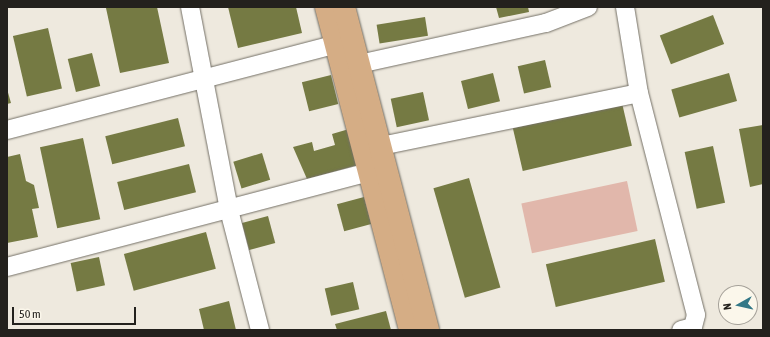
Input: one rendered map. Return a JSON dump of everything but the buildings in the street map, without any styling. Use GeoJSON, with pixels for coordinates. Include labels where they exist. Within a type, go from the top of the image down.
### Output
{"type":"FeatureCollection","features":[{"type":"Feature","properties":{"kind":"main road"},"geometry":{"type":"LineString","coordinates":[[326,7],[344,42],[359,64],[410,330]]}},
{"type":"Feature","properties":{"kind":"main road"},"geometry":{"type":"LineString","coordinates":[[344,7],[344,42],[428,330]]}},
{"type":"Feature","properties":{"kind":"street"},"geometry":{"type":"LineString","coordinates":[[190,7],[207,79],[229,210],[260,330]]}},
{"type":"Feature","properties":{"kind":"street"},"geometry":{"type":"LineString","coordinates":[[359,64],[546,23],[588,7]]}},
{"type":"Feature","properties":{"kind":"street"},"geometry":{"type":"LineString","coordinates":[[625,7],[639,93],[696,315],[693,327],[681,330]]}},
{"type":"Feature","properties":{"kind":"street"},"geometry":{"type":"LineString","coordinates":[[7,130],[344,42]]}},
{"type":"Feature","properties":{"kind":"street"},"geometry":{"type":"LineString","coordinates":[[7,267],[229,210],[379,162],[639,93]]}},
{"type":"Feature","properties":{"kind":"shaded area"},"geometry":{"type":"Polygon","coordinates":[[[627,181],[638,231],[532,253],[521,203],[627,181]]]}}]}
